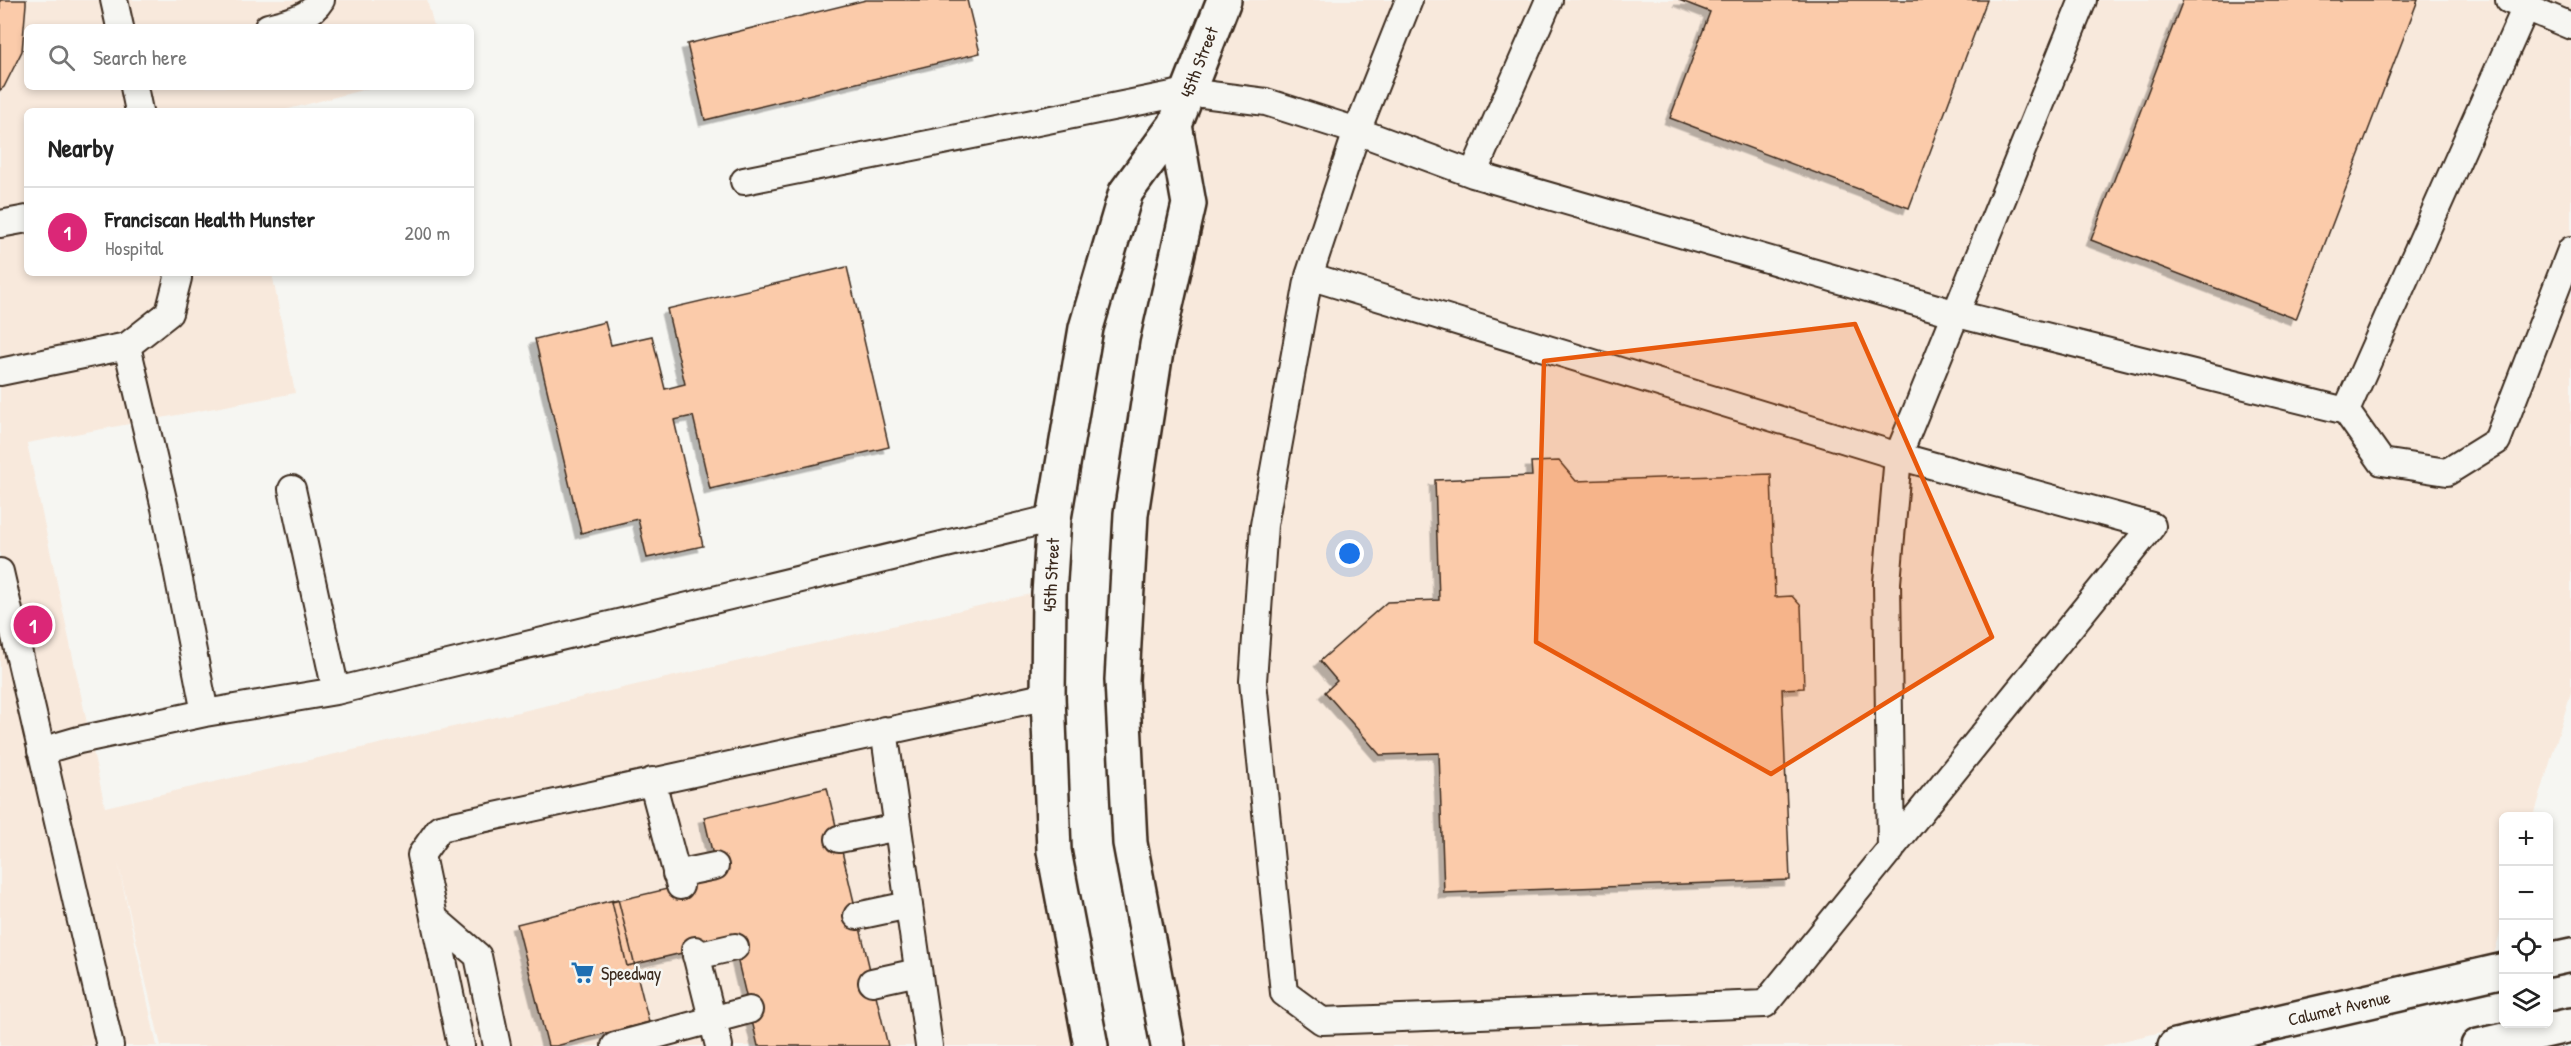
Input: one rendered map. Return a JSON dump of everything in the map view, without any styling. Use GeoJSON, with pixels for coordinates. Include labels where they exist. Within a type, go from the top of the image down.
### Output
{"type":"FeatureCollection","features":[{"type":"Feature","properties":{"kind":"main road","name":"45th Street"},"geometry":{"type":"LineString","coordinates":[[1091,1046],[1054,851],[1048,696],[1049,594],[1054,518],[1086,328],[1126,192],[1174,124],[1224,0]]}},
{"type":"Feature","properties":{"kind":"main road"},"geometry":{"type":"LineString","coordinates":[[1168,1046],[1130,843],[1122,680],[1131,514],[1157,345],[1189,204],[1174,124]]}},
{"type":"Feature","properties":{"kind":"main road"},"geometry":{"type":"LineString","coordinates":[[2553,959],[2571,955]]}},
{"type":"Feature","properties":{"kind":"main road","name":"Calumet Avenue"},"geometry":{"type":"LineString","coordinates":[[2175,1046],[2499,971]]}},
{"type":"Feature","properties":{"kind":"main road"},"geometry":{"type":"LineString","coordinates":[[2478,1046],[2571,1024]]}},
{"type":"Feature","properties":{"kind":"lane"},"geometry":{"type":"LineString","coordinates":[[114,0],[119,24]]}},
{"type":"Feature","properties":{"kind":"lane"},"geometry":{"type":"LineString","coordinates":[[279,24],[298,19],[317,7],[321,0]]}},
{"type":"Feature","properties":{"kind":"lane"},"geometry":{"type":"LineString","coordinates":[[1309,276],[1898,456],[2152,526],[1892,850],[1765,1004],[1322,1022],[1284,993],[1253,681],[1264,525],[1309,276],[1357,131],[1409,0]]}},
{"type":"Feature","properties":{"kind":"lane"},"geometry":{"type":"LineString","coordinates":[[1473,174],[1550,0]]}},
{"type":"Feature","properties":{"kind":"lane"},"geometry":{"type":"LineString","coordinates":[[1892,850],[1887,583],[1898,456],[2083,0]]}},
{"type":"Feature","properties":{"kind":"lane"},"geometry":{"type":"LineString","coordinates":[[2346,411],[2517,4],[2571,27]]}},
{"type":"Feature","properties":{"kind":"lane"},"geometry":{"type":"LineString","coordinates":[[135,90],[138,108]]}},
{"type":"Feature","properties":{"kind":"lane"},"geometry":{"type":"LineString","coordinates":[[744,181],[1187,92],[1266,102],[1357,131],[1473,174],[1957,314],[2346,411],[2382,462],[2447,472],[2497,441],[2571,250]]}},
{"type":"Feature","properties":{"kind":"lane"},"geometry":{"type":"LineString","coordinates":[[0,224],[24,220]]}},
{"type":"Feature","properties":{"kind":"lane"},"geometry":{"type":"LineString","coordinates":[[0,372],[127,346],[169,313],[178,276]]}},
{"type":"Feature","properties":{"kind":"lane"},"geometry":{"type":"LineString","coordinates":[[127,346],[165,508],[205,713]]}},
{"type":"Feature","properties":{"kind":"lane"},"geometry":{"type":"LineString","coordinates":[[292,489],[336,690]]}},
{"type":"Feature","properties":{"kind":"lane"},"geometry":{"type":"LineString","coordinates":[[41,751],[79,740],[205,713],[336,690],[1054,518]]}},
{"type":"Feature","properties":{"kind":"lane"},"geometry":{"type":"LineString","coordinates":[[0,572],[7,636],[41,751],[110,1046]]}},
{"type":"Feature","properties":{"kind":"lane"},"geometry":{"type":"LineString","coordinates":[[461,1046],[421,855],[440,828],[1048,696]]}},
{"type":"Feature","properties":{"kind":"lane"},"geometry":{"type":"LineString","coordinates":[[884,730],[918,972],[925,1045]]}},
{"type":"Feature","properties":{"kind":"lane"},"geometry":{"type":"LineString","coordinates":[[652,781],[678,880],[715,866]]}},
{"type":"Feature","properties":{"kind":"lane"},"geometry":{"type":"LineString","coordinates":[[839,839],[898,827]]}},
{"type":"Feature","properties":{"kind":"lane"},"geometry":{"type":"LineString","coordinates":[[857,916],[909,905]]}},
{"type":"Feature","properties":{"kind":"lane"},"geometry":{"type":"LineString","coordinates":[[434,918],[478,956],[497,1046]]}},
{"type":"Feature","properties":{"kind":"lane"},"geometry":{"type":"LineString","coordinates":[[719,1046],[696,953],[735,947]]}},
{"type":"Feature","properties":{"kind":"lane"},"geometry":{"type":"LineString","coordinates":[[872,982],[918,972]]}},
{"type":"Feature","properties":{"kind":"lane"},"geometry":{"type":"LineString","coordinates":[[615,1046],[712,1018],[749,1010]]}},
{"type":"Feature","properties":{"kind":"highlighted area"},"geometry":{"type":"Polygon","coordinates":[[[1855,324],[1992,637],[1771,774],[1536,642],[1544,361],[1855,324]]]}},
{"type":"Feature","properties":{"kind":"shaded area"},"geometry":{"type":"Polygon","coordinates":[[[0,0],[427,0],[433,24],[24,24],[24,90],[362,90],[293,108],[24,108],[24,276],[273,276],[295,393],[27,443],[105,807],[1035,593],[1029,721],[1044,889],[1077,1046],[161,1046],[118,863],[157,1046],[0,1046],[0,0]]]}},
{"type":"Feature","properties":{"kind":"shaded area"},"geometry":{"type":"Polygon","coordinates":[[[1240,0],[2571,0],[2571,692],[2535,812],[2499,812],[2499,937],[2494,955],[2101,1046],[1184,1046],[1141,838],[1141,574],[1162,410],[1209,194],[1189,126],[1240,0]]]}},
{"type":"Feature","properties":{"kind":"building"},"geometry":{"type":"Polygon","coordinates":[[[0,0],[26,0],[22,51],[4,87],[0,90],[0,0]]]}},
{"type":"Feature","properties":{"kind":"building"},"geometry":{"type":"Polygon","coordinates":[[[866,0],[967,0],[980,53],[705,120],[687,44],[866,0]]]}},
{"type":"Feature","properties":{"kind":"building"},"geometry":{"type":"Polygon","coordinates":[[[1679,0],[1987,0],[1909,208],[1670,118],[1710,12],[1679,0]]]}},
{"type":"Feature","properties":{"kind":"building"},"geometry":{"type":"Polygon","coordinates":[[[2183,0],[2418,0],[2296,319],[2091,240],[2183,0]]]}},
{"type":"Feature","properties":{"kind":"building"},"geometry":{"type":"Polygon","coordinates":[[[847,267],[889,447],[710,489],[693,416],[674,420],[703,546],[647,558],[638,519],[581,533],[535,339],[605,322],[611,345],[652,336],[665,389],[685,384],[667,309],[847,267]]]}},
{"type":"Feature","properties":{"kind":"building"},"geometry":{"type":"Polygon","coordinates":[[[1559,461],[1576,481],[1771,474],[1775,597],[1792,596],[1801,606],[1804,688],[1782,689],[1790,880],[1444,893],[1439,753],[1380,755],[1325,692],[1337,681],[1320,661],[1387,602],[1439,600],[1435,480],[1532,476],[1531,462],[1559,461]]]}},
{"type":"Feature","properties":{"kind":"building","name":"Speedway"},"geometry":{"type":"Polygon","coordinates":[[[827,788],[888,1046],[758,1046],[733,941],[627,966],[612,902],[718,877],[704,817],[827,788]]]}},
{"type":"Feature","properties":{"kind":"building","name":"Speedway"},"geometry":{"type":"Polygon","coordinates":[[[618,899],[649,1022],[556,1046],[548,1046],[517,924],[618,899]]]}},
{"type":"Feature","properties":{"kind":"place","name":"Franciscan Health Munster"},"geometry":{"type":"Point","coordinates":[33,625]}},
{"type":"Feature","properties":{"kind":"place","name":"Speedway"},"geometry":{"type":"Point","coordinates":[583,973]}}]}
